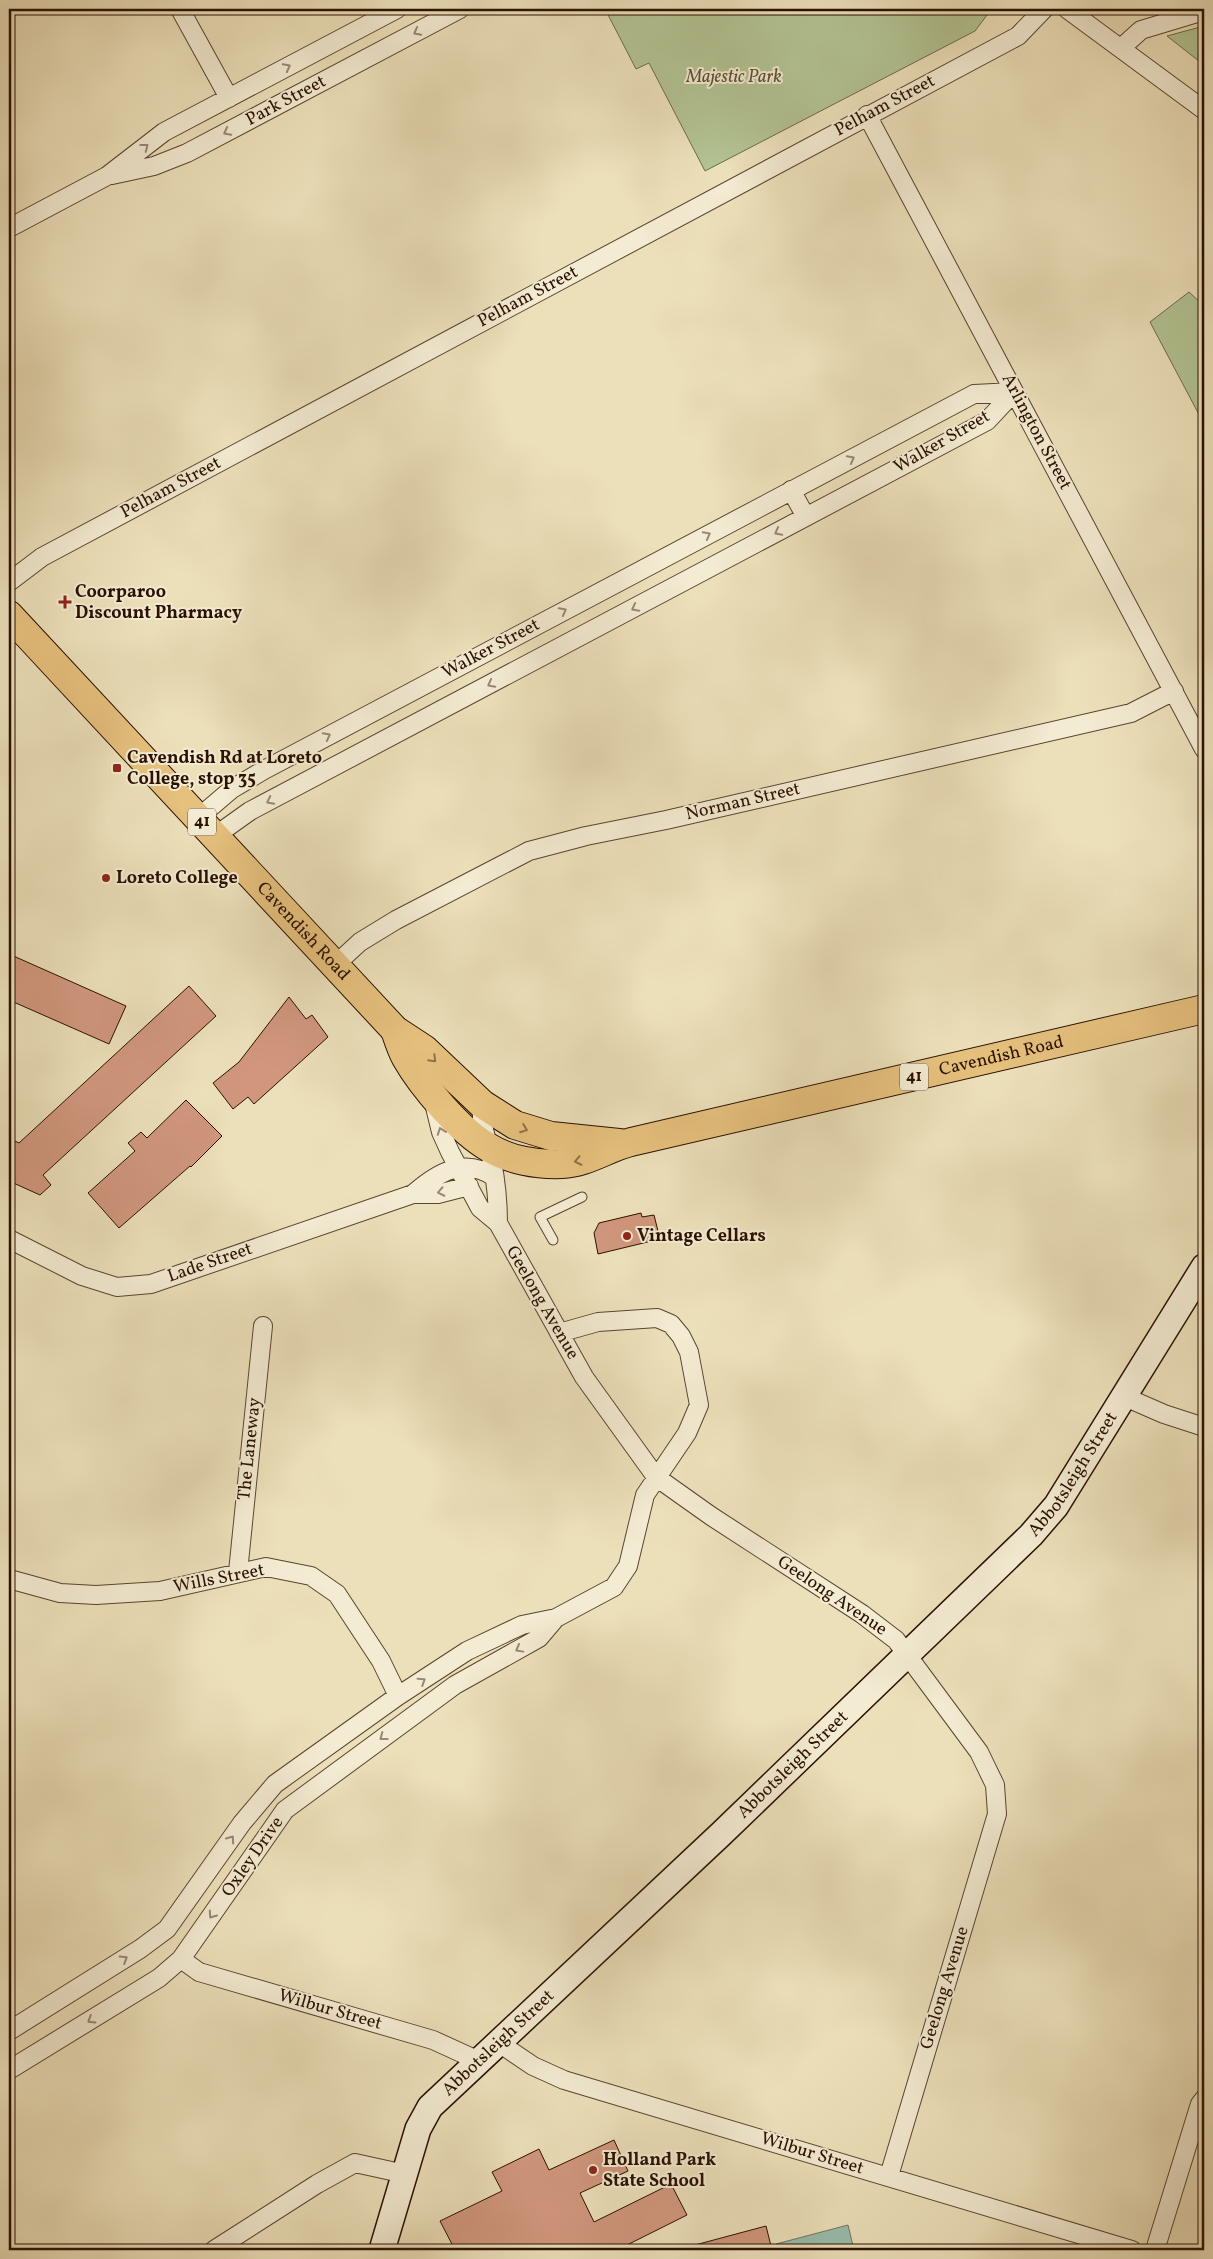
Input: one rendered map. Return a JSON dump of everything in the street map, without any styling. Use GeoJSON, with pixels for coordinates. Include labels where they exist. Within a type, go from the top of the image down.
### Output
{"type":"FeatureCollection","features":[{"type":"Feature","properties":{"kind":"main road","name":"Cavendish Road"},"geometry":{"type":"LineString","coordinates":[[9,615],[395,1030],[424,1049],[482,1104],[515,1125],[533,1132],[624,1144]]}},
{"type":"Feature","properties":{"kind":"main road","name":"Cavendish Road"},"geometry":{"type":"LineString","coordinates":[[395,1030],[406,1058],[432,1093],[452,1117],[489,1148],[530,1162],[564,1164],[583,1160],[624,1144],[1204,1009]]}},
{"type":"Feature","properties":{"kind":"street"},"geometry":{"type":"LineString","coordinates":[[180,9],[229,98]]}},
{"type":"Feature","properties":{"kind":"street","name":"Park Street"},"geometry":{"type":"LineString","coordinates":[[9,228],[106,176],[161,134],[397,9]]}},
{"type":"Feature","properties":{"kind":"street","name":"Park Street"},"geometry":{"type":"LineString","coordinates":[[106,176],[154,166],[188,153],[460,9]]}},
{"type":"Feature","properties":{"kind":"street","name":"Pelham Street"},"geometry":{"type":"LineString","coordinates":[[9,582],[42,557],[1018,36],[1044,9]]}},
{"type":"Feature","properties":{"kind":"street"},"geometry":{"type":"LineString","coordinates":[[1067,9],[1204,110]]}},
{"type":"Feature","properties":{"kind":"street"},"geometry":{"type":"LineString","coordinates":[[1121,48],[1141,30],[1204,11]]}},
{"type":"Feature","properties":{"kind":"street","name":"Arlington Street"},"geometry":{"type":"LineString","coordinates":[[867,115],[1204,749]]}},
{"type":"Feature","properties":{"kind":"street","name":"Walker Street"},"geometry":{"type":"LineString","coordinates":[[206,827],[232,789],[264,770],[974,394],[1014,392]]}},
{"type":"Feature","properties":{"kind":"street","name":"Walker Street"},"geometry":{"type":"LineString","coordinates":[[206,827],[250,811],[987,420],[1014,392]]}},
{"type":"Feature","properties":{"kind":"street"},"geometry":{"type":"LineString","coordinates":[[791,490],[806,517]]}},
{"type":"Feature","properties":{"kind":"street","name":"Norman Street"},"geometry":{"type":"LineString","coordinates":[[335,965],[360,942],[396,920],[529,852],[586,836],[676,818],[1131,713],[1174,691]]}},
{"type":"Feature","properties":{"kind":"street","name":"Geelong Avenue"},"geometry":{"type":"LineString","coordinates":[[432,1093],[441,1132],[480,1208],[498,1223],[584,1377],[656,1477],[711,1516],[862,1614],[896,1640],[979,1752],[996,1785],[998,1814],[889,2176]]}},
{"type":"Feature","properties":{"kind":"street","name":"Geelong Avenue"},"geometry":{"type":"LineString","coordinates":[[482,1104],[481,1120],[489,1148],[498,1201],[498,1223]]}},
{"type":"Feature","properties":{"kind":"street"},"geometry":{"type":"LineString","coordinates":[[458,1167],[478,1169],[494,1177]]}},
{"type":"Feature","properties":{"kind":"street","name":"Lade Street"},"geometry":{"type":"LineString","coordinates":[[413,1194],[431,1178],[458,1167]]}},
{"type":"Feature","properties":{"kind":"street","name":"Lade Street"},"geometry":{"type":"LineString","coordinates":[[9,1239],[82,1276],[117,1287],[150,1284],[413,1194],[438,1194],[469,1186]]}},
{"type":"Feature","properties":{"kind":"street","name":"Abbotsleigh Street"},"geometry":{"type":"LineString","coordinates":[[382,2250],[418,2129],[430,2108],[908,1655],[1031,1535],[1056,1506],[1204,1267]]}},
{"type":"Feature","properties":{"kind":"street","name":"Oxley Drive"},"geometry":{"type":"LineString","coordinates":[[9,2031],[140,1949],[168,1929],[242,1823],[275,1784],[398,1696],[467,1651],[522,1625],[556,1618],[614,1587],[628,1566],[645,1496],[687,1433],[698,1405],[689,1352],[681,1336],[671,1324],[658,1318],[598,1322],[559,1333]]}},
{"type":"Feature","properties":{"kind":"street","name":"The Laneway"},"geometry":{"type":"LineString","coordinates":[[238,1572],[263,1326]]}},
{"type":"Feature","properties":{"kind":"street"},"geometry":{"type":"LineString","coordinates":[[1125,1397],[1164,1414],[1204,1427]]}},
{"type":"Feature","properties":{"kind":"street","name":"Wills Street"},"geometry":{"type":"LineString","coordinates":[[9,1579],[60,1593],[96,1596],[160,1591],[238,1572],[266,1568],[311,1576],[337,1594],[381,1661],[398,1696]]}},
{"type":"Feature","properties":{"kind":"street","name":"Oxley Drive"},"geometry":{"type":"LineString","coordinates":[[9,2070],[159,1978],[181,1959],[285,1810],[455,1685],[539,1638],[556,1618]]}},
{"type":"Feature","properties":{"kind":"street","name":"Wilbur Street"},"geometry":{"type":"LineString","coordinates":[[181,1959],[198,1972],[433,2040],[479,2061]]}},
{"type":"Feature","properties":{"kind":"street","name":"Wilbur Street"},"geometry":{"type":"LineString","coordinates":[[499,2043],[533,2066],[564,2080],[1132,2250]]}},
{"type":"Feature","properties":{"kind":"street"},"geometry":{"type":"LineString","coordinates":[[1155,2250],[1200,2104],[1204,2099]]}},
{"type":"Feature","properties":{"kind":"street"},"geometry":{"type":"LineString","coordinates":[[214,2250],[355,2163],[405,2174]]}},
{"type":"Feature","properties":{"kind":"lane"},"geometry":{"type":"LineString","coordinates":[[553,1240],[540,1217],[582,1198]]}},
{"type":"Feature","properties":{"kind":"green space","name":"Majestic Park"},"geometry":{"type":"Polygon","coordinates":[[[605,9],[987,9],[987,15],[975,31],[705,171],[649,63],[636,69],[605,9]]]}},
{"type":"Feature","properties":{"kind":"green space"},"geometry":{"type":"Polygon","coordinates":[[[1204,26],[1204,65],[1167,36],[1204,26]]]}},
{"type":"Feature","properties":{"kind":"green space"},"geometry":{"type":"Polygon","coordinates":[[[1189,292],[1204,306],[1204,424],[1150,322],[1189,292]]]}},
{"type":"Feature","properties":{"kind":"shaded area"},"geometry":{"type":"Polygon","coordinates":[[[848,2225],[854,2250],[777,2250],[776,2244],[848,2225]]]}},
{"type":"Feature","properties":{"kind":"building"},"geometry":{"type":"Polygon","coordinates":[[[9,954],[126,1006],[109,1044],[9,1000],[9,954]]]}},
{"type":"Feature","properties":{"kind":"building"},"geometry":{"type":"Polygon","coordinates":[[[189,986],[216,1016],[43,1175],[51,1185],[40,1195],[9,1181],[9,1138],[19,1143],[189,986]]]}},
{"type":"Feature","properties":{"kind":"building"},"geometry":{"type":"Polygon","coordinates":[[[289,997],[306,1019],[312,1015],[328,1037],[254,1104],[248,1097],[233,1109],[213,1083],[239,1062],[289,997]]]}},
{"type":"Feature","properties":{"kind":"building"},"geometry":{"type":"Polygon","coordinates":[[[186,1100],[222,1136],[191,1167],[119,1228],[88,1193],[135,1151],[128,1143],[141,1132],[147,1138],[186,1100]]]}},
{"type":"Feature","properties":{"kind":"building","name":"Vintage Cellars"},"geometry":{"type":"Polygon","coordinates":[[[641,1213],[642,1217],[654,1215],[660,1239],[598,1254],[594,1233],[599,1223],[641,1213]]]}},
{"type":"Feature","properties":{"kind":"building"},"geometry":{"type":"Polygon","coordinates":[[[614,2140],[628,2171],[580,2193],[594,2222],[671,2184],[687,2215],[617,2250],[455,2250],[440,2221],[502,2191],[492,2172],[539,2149],[549,2170],[614,2140]]]}},
{"type":"Feature","properties":{"kind":"building"},"geometry":{"type":"Polygon","coordinates":[[[766,2226],[772,2250],[695,2250],[695,2245],[766,2226]]]}},
{"type":"Feature","properties":{"kind":"place","name":"Coorparoo Discount Pharmacy"},"geometry":{"type":"Point","coordinates":[65,602]}},
{"type":"Feature","properties":{"kind":"place","name":"Cavendish Rd at Loreto College, stop 35"},"geometry":{"type":"Point","coordinates":[117,768]}},
{"type":"Feature","properties":{"kind":"place","name":"Loreto College"},"geometry":{"type":"Point","coordinates":[106,878]}},
{"type":"Feature","properties":{"kind":"place","name":"Vintage Cellars"},"geometry":{"type":"Point","coordinates":[627,1236]}},
{"type":"Feature","properties":{"kind":"place","name":"Holland Park State School"},"geometry":{"type":"Point","coordinates":[593,2170]}}]}
